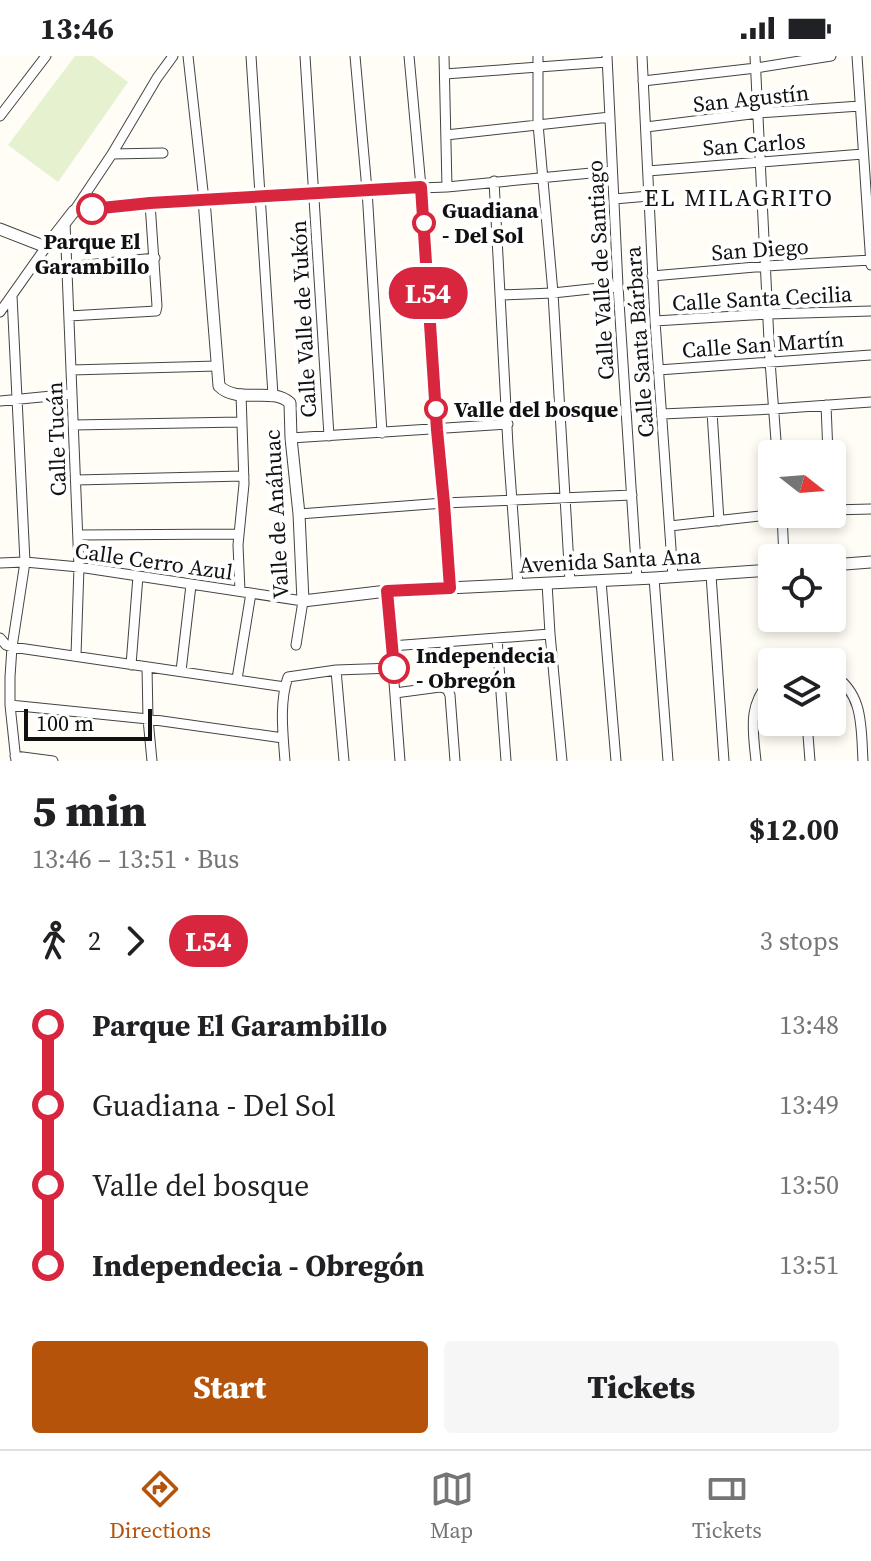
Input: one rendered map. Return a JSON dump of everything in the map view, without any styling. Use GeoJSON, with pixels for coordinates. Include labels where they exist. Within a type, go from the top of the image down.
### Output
{"type":"FeatureCollection","features":[{"type":"Feature","properties":{"kind":"street"},"geometry":{"type":"LineString","coordinates":[[0,116],[46,56]]}},
{"type":"Feature","properties":{"kind":"street"},"geometry":{"type":"LineString","coordinates":[[0,312],[74,211],[173,56]]}},
{"type":"Feature","properties":{"kind":"street"},"geometry":{"type":"LineString","coordinates":[[188,56],[204,200],[219,386],[222,390],[241,394],[273,395]]}},
{"type":"Feature","properties":{"kind":"street","name":"Valle de Anáhuac"},"geometry":{"type":"LineString","coordinates":[[251,56],[273,395],[285,397],[290,403],[299,514],[303,601],[296,645]]}},
{"type":"Feature","properties":{"kind":"street","name":"Calle Valle de Yukón"},"geometry":{"type":"LineString","coordinates":[[305,56],[329,436]]}},
{"type":"Feature","properties":{"kind":"street"},"geometry":{"type":"LineString","coordinates":[[355,56],[382,433]]}},
{"type":"Feature","properties":{"kind":"street"},"geometry":{"type":"LineString","coordinates":[[409,56],[450,588]]}},
{"type":"Feature","properties":{"kind":"street"},"geometry":{"type":"LineString","coordinates":[[444,56],[447,187]]}},
{"type":"Feature","properties":{"kind":"street"},"geometry":{"type":"LineString","coordinates":[[538,56],[538,124],[553,293],[570,582]]}},
{"type":"Feature","properties":{"kind":"street","name":"Calle Santa Bárbara"},"geometry":{"type":"LineString","coordinates":[[642,56],[652,276],[673,577]]}},
{"type":"Feature","properties":{"kind":"street"},"geometry":{"type":"LineString","coordinates":[[755,56],[776,440]]}},
{"type":"Feature","properties":{"kind":"street"},"geometry":{"type":"LineString","coordinates":[[643,81],[831,56]]}},
{"type":"Feature","properties":{"kind":"street"},"geometry":{"type":"LineString","coordinates":[[857,56],[871,263]]}},
{"type":"Feature","properties":{"kind":"street"},"geometry":{"type":"LineString","coordinates":[[445,74],[539,68],[607,59]]}},
{"type":"Feature","properties":{"kind":"street","name":"Calle Valle de Santiago"},"geometry":{"type":"LineString","coordinates":[[607,59],[637,579]]}},
{"type":"Feature","properties":{"kind":"street","name":"San Agustín"},"geometry":{"type":"LineString","coordinates":[[646,127],[759,113],[860,106]]}},
{"type":"Feature","properties":{"kind":"street"},"geometry":{"type":"LineString","coordinates":[[446,135],[610,117]]}},
{"type":"Feature","properties":{"kind":"street"},"geometry":{"type":"LineString","coordinates":[[112,154],[163,153]]}},
{"type":"Feature","properties":{"kind":"street","name":"San Carlos"},"geometry":{"type":"LineString","coordinates":[[648,171],[863,154]]}},
{"type":"Feature","properties":{"kind":"street"},"geometry":{"type":"LineString","coordinates":[[74,211],[314,192],[447,187],[612,171]]}},
{"type":"Feature","properties":{"kind":"street"},"geometry":{"type":"LineString","coordinates":[[494,181],[518,585]]}},
{"type":"Feature","properties":{"kind":"street"},"geometry":{"type":"LineString","coordinates":[[614,199],[649,196]]}},
{"type":"Feature","properties":{"kind":"street"},"geometry":{"type":"LineString","coordinates":[[69,316],[156,311],[150,203]]}},
{"type":"Feature","properties":{"kind":"street","name":"Calle Tucán"},"geometry":{"type":"LineString","coordinates":[[65,222],[79,567],[76,655]]}},
{"type":"Feature","properties":{"kind":"street"},"geometry":{"type":"LineString","coordinates":[[0,229],[46,247]]}},
{"type":"Feature","properties":{"kind":"street"},"geometry":{"type":"LineString","coordinates":[[67,267],[155,258]]}},
{"type":"Feature","properties":{"kind":"street","name":"San Diego"},"geometry":{"type":"LineString","coordinates":[[652,276],[766,266],[871,263]]}},
{"type":"Feature","properties":{"kind":"street"},"geometry":{"type":"LineString","coordinates":[[500,295],[618,286]]}},
{"type":"Feature","properties":{"kind":"street"},"geometry":{"type":"LineString","coordinates":[[12,296],[25,562],[12,647],[5,668],[16,758],[53,761]]}},
{"type":"Feature","properties":{"kind":"street","name":"Calle Santa Cecilia"},"geometry":{"type":"LineString","coordinates":[[655,321],[871,311]]}},
{"type":"Feature","properties":{"kind":"street","name":"Calle San Martín"},"geometry":{"type":"LineString","coordinates":[[658,370],[871,355]]}},
{"type":"Feature","properties":{"kind":"street"},"geometry":{"type":"LineString","coordinates":[[71,370],[217,366]]}},
{"type":"Feature","properties":{"kind":"street"},"geometry":{"type":"LineString","coordinates":[[0,401],[72,394]]}},
{"type":"Feature","properties":{"kind":"street"},"geometry":{"type":"LineString","coordinates":[[240,591],[239,534],[244,476],[241,394]]}},
{"type":"Feature","properties":{"kind":"street"},"geometry":{"type":"LineString","coordinates":[[662,414],[871,402]]}},
{"type":"Feature","properties":{"kind":"street"},"geometry":{"type":"LineString","coordinates":[[826,405],[827,440]]}},
{"type":"Feature","properties":{"kind":"street"},"geometry":{"type":"LineString","coordinates":[[712,412],[719,521]]}},
{"type":"Feature","properties":{"kind":"street"},"geometry":{"type":"LineString","coordinates":[[73,425],[241,422]]}},
{"type":"Feature","properties":{"kind":"street"},"geometry":{"type":"LineString","coordinates":[[291,438],[508,424]]}},
{"type":"Feature","properties":{"kind":"street"},"geometry":{"type":"LineString","coordinates":[[76,480],[244,476]]}},
{"type":"Feature","properties":{"kind":"street"},"geometry":{"type":"LineString","coordinates":[[299,514],[513,499],[632,495]]}},
{"type":"Feature","properties":{"kind":"street"},"geometry":{"type":"LineString","coordinates":[[846,510],[871,509]]}},
{"type":"Feature","properties":{"kind":"street"},"geometry":{"type":"LineString","coordinates":[[670,526],[758,516]]}},
{"type":"Feature","properties":{"kind":"street"},"geometry":{"type":"LineString","coordinates":[[78,535],[239,534]]}},
{"type":"Feature","properties":{"kind":"street"},"geometry":{"type":"LineString","coordinates":[[846,564],[871,562]]}},
{"type":"Feature","properties":{"kind":"street","name":"Calle Cerro Azul"},"geometry":{"type":"LineString","coordinates":[[0,563],[79,567],[303,601]]}},
{"type":"Feature","properties":{"kind":"street","name":"Avenida Santa Ana"},"geometry":{"type":"LineString","coordinates":[[303,601],[387,591],[758,571]]}},
{"type":"Feature","properties":{"kind":"street"},"geometry":{"type":"LineString","coordinates":[[711,575],[724,761]]}},
{"type":"Feature","properties":{"kind":"street"},"geometry":{"type":"LineString","coordinates":[[131,665],[138,576]]}},
{"type":"Feature","properties":{"kind":"street"},"geometry":{"type":"LineString","coordinates":[[654,578],[668,761]]}},
{"type":"Feature","properties":{"kind":"street"},"geometry":{"type":"LineString","coordinates":[[601,581],[616,761]]}},
{"type":"Feature","properties":{"kind":"street"},"geometry":{"type":"LineString","coordinates":[[547,583],[562,761]]}},
{"type":"Feature","properties":{"kind":"street"},"geometry":{"type":"LineString","coordinates":[[181,671],[191,585]]}},
{"type":"Feature","properties":{"kind":"street"},"geometry":{"type":"LineString","coordinates":[[387,591],[400,761]]}},
{"type":"Feature","properties":{"kind":"street"},"geometry":{"type":"LineString","coordinates":[[237,679],[251,593]]}},
{"type":"Feature","properties":{"kind":"street"},"geometry":{"type":"LineString","coordinates":[[391,646],[550,634]]}},
{"type":"Feature","properties":{"kind":"street"},"geometry":{"type":"LineString","coordinates":[[0,638],[12,647],[237,679],[286,682],[336,670],[394,668]]}},
{"type":"Feature","properties":{"kind":"street"},"geometry":{"type":"LineString","coordinates":[[497,638],[506,761]]}},
{"type":"Feature","properties":{"kind":"street"},"geometry":{"type":"LineString","coordinates":[[147,667],[152,761]]}},
{"type":"Feature","properties":{"kind":"street"},"geometry":{"type":"LineString","coordinates":[[336,670],[344,761]]}},
{"type":"Feature","properties":{"kind":"street"},"geometry":{"type":"LineString","coordinates":[[285,761],[286,682]]}},
{"type":"Feature","properties":{"kind":"street"},"geometry":{"type":"LineString","coordinates":[[846,684],[859,707],[863,761]]}},
{"type":"Feature","properties":{"kind":"street"},"geometry":{"type":"LineString","coordinates":[[395,693],[440,687],[447,689],[455,761]]}},
{"type":"Feature","properties":{"kind":"street"},"geometry":{"type":"LineString","coordinates":[[756,761],[753,715],[758,698]]}},
{"type":"Feature","properties":{"kind":"street"},"geometry":{"type":"LineString","coordinates":[[10,705],[148,719],[283,738]]}},
{"type":"Feature","properties":{"kind":"street"},"geometry":{"type":"LineString","coordinates":[[0,720],[11,719]]}},
{"type":"Feature","properties":{"kind":"street"},"geometry":{"type":"LineString","coordinates":[[808,736],[810,761]]}},
{"type":"Feature","properties":{"kind":"green space"},"geometry":{"type":"Polygon","coordinates":[[[75,56],[93,56],[128,82],[58,182],[8,145],[75,56]]]}},
{"type":"Feature","properties":{"kind":"bus line","name":"L54"},"geometry":{"type":"LineString","coordinates":[[92,209],[421,187],[450,588],[387,591],[394,668]]}},
{"type":"Feature","properties":{"kind":"place","name":"Parque El Garambillo"},"geometry":{"type":"Point","coordinates":[92,209]}},
{"type":"Feature","properties":{"kind":"place","name":"Guadiana - Del Sol"},"geometry":{"type":"Point","coordinates":[424,223]}},
{"type":"Feature","properties":{"kind":"place","name":"Valle del bosque"},"geometry":{"type":"Point","coordinates":[436,409]}},
{"type":"Feature","properties":{"kind":"place","name":"Independecia - Obregón"},"geometry":{"type":"Point","coordinates":[394,668]}},
{"type":"Feature","properties":{"kind":"district","name":"EL MILAGRITO"},"geometry":{"type":"Point","coordinates":[739,198]}}]}
